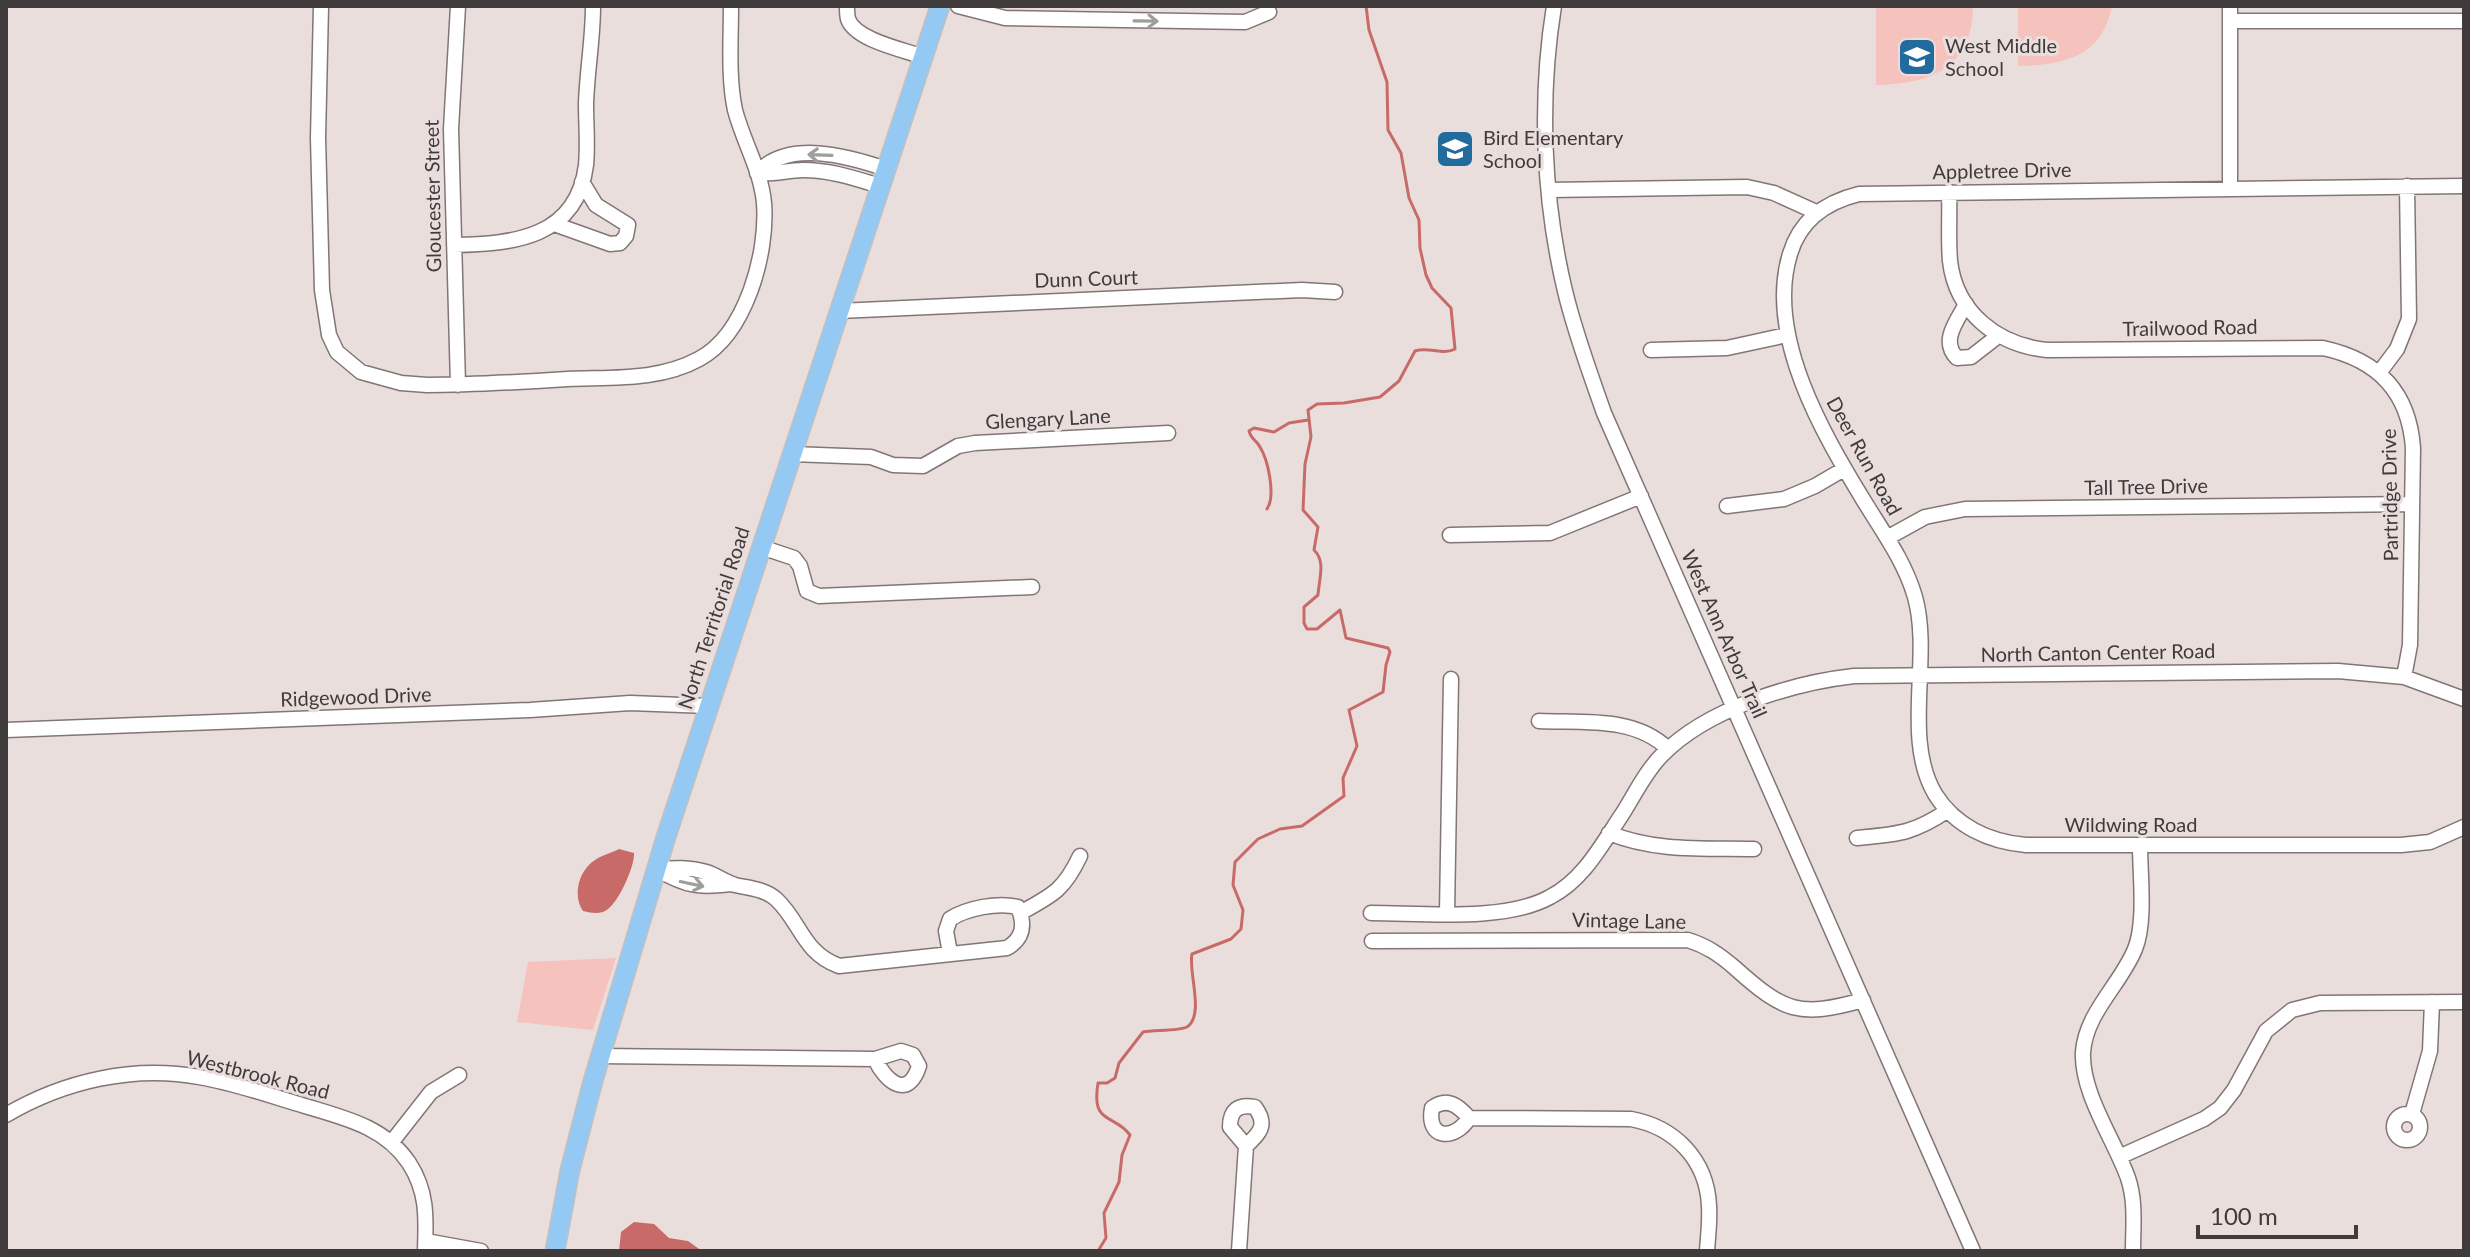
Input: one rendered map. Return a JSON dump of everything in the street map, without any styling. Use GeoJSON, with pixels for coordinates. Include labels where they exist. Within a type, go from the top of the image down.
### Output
{"type":"FeatureCollection","features":[{"type":"Feature","properties":{"kind":"main road","name":"North Territorial Road"},"geometry":{"type":"LineString","coordinates":[[555,1251],[570,1170],[600,1056],[656,869],[940,6]]}},
{"type":"Feature","properties":{"kind":"street"},"geometry":{"type":"LineString","coordinates":[[321,6],[318,138],[322,302],[329,335],[337,352],[361,372],[391,381],[458,385],[661,374],[701,358],[730,331],[751,293],[764,234],[764,200],[735,107],[731,6]]}},
{"type":"Feature","properties":{"kind":"street","name":"Gloucester Street"},"geometry":{"type":"LineString","coordinates":[[458,6],[451,129],[458,385]]}},
{"type":"Feature","properties":{"kind":"street"},"geometry":{"type":"LineString","coordinates":[[454,245],[517,241],[554,224],[572,204],[582,182],[587,152],[587,87],[593,6]]}},
{"type":"Feature","properties":{"kind":"street"},"geometry":{"type":"LineString","coordinates":[[847,6],[848,21],[856,30],[870,39],[924,57]]}},
{"type":"Feature","properties":{"kind":"street"},"geometry":{"type":"LineString","coordinates":[[958,6],[1005,18],[1036,12],[1116,13],[1245,22],[1269,12],[1259,6]]}},
{"type":"Feature","properties":{"kind":"street","name":"West Ann Arbor Trail"},"geometry":{"type":"LineString","coordinates":[[1554,6],[1545,104],[1550,190],[1558,257],[1574,327],[1604,413],[1973,1251]]}},
{"type":"Feature","properties":{"kind":"street"},"geometry":{"type":"LineString","coordinates":[[2230,188],[2230,14],[2464,21]]}},
{"type":"Feature","properties":{"kind":"street"},"geometry":{"type":"LineString","coordinates":[[757,173],[776,175],[799,170],[883,178]]}},
{"type":"Feature","properties":{"kind":"street"},"geometry":{"type":"LineString","coordinates":[[554,224],[610,244],[620,243],[626,236],[628,225],[596,205],[582,182]]}},
{"type":"Feature","properties":{"kind":"street"},"geometry":{"type":"LineString","coordinates":[[2379,373],[2397,349],[2409,319],[2407,186]]}},
{"type":"Feature","properties":{"kind":"street","name":"Appletree Drive"},"geometry":{"type":"LineString","coordinates":[[1816,212],[1859,194],[2464,186]]}},
{"type":"Feature","properties":{"kind":"street"},"geometry":{"type":"LineString","coordinates":[[1550,190],[1747,187],[1774,193],[1816,212]]}},
{"type":"Feature","properties":{"kind":"street","name":"Trailwood Road"},"geometry":{"type":"LineString","coordinates":[[1949,192],[1950,261],[1955,280],[1966,304],[1984,326],[1998,336],[2030,348],[2047,350],[2323,348],[2353,355],[2379,373]]}},
{"type":"Feature","properties":{"kind":"street","name":"Deer Run Road"},"geometry":{"type":"LineString","coordinates":[[1816,212],[1798,235],[1787,262],[1783,286],[1787,335],[1811,402],[1844,469],[1906,571],[1920,624],[1920,675]]}},
{"type":"Feature","properties":{"kind":"street","name":"Dunn Court"},"geometry":{"type":"LineString","coordinates":[[839,311],[1302,290],[1335,292]]}},
{"type":"Feature","properties":{"kind":"street"},"geometry":{"type":"LineString","coordinates":[[1966,304],[1948,343],[1957,358],[1971,357],[1998,336]]}},
{"type":"Feature","properties":{"kind":"street"},"geometry":{"type":"LineString","coordinates":[[1651,350],[1727,348],[1787,335]]}},
{"type":"Feature","properties":{"kind":"street","name":"Partridge Drive"},"geometry":{"type":"LineString","coordinates":[[2379,373],[2397,393],[2410,423],[2413,448],[2410,645],[2404,677]]}},
{"type":"Feature","properties":{"kind":"street","name":"Glengary Lane"},"geometry":{"type":"LineString","coordinates":[[792,454],[871,457],[893,465],[923,466],[958,446],[975,443],[1168,433]]}},
{"type":"Feature","properties":{"kind":"street"},"geometry":{"type":"LineString","coordinates":[[1727,506],[1784,499],[1844,469]]}},
{"type":"Feature","properties":{"kind":"street"},"geometry":{"type":"LineString","coordinates":[[1450,535],[1550,533],[1641,496]]}},
{"type":"Feature","properties":{"kind":"street","name":"Tall Tree Drive"},"geometry":{"type":"LineString","coordinates":[[1887,538],[1925,517],[1965,509],[2412,504]]}},
{"type":"Feature","properties":{"kind":"street"},"geometry":{"type":"LineString","coordinates":[[761,547],[794,558],[800,566],[807,591],[819,596],[1032,587]]}},
{"type":"Feature","properties":{"kind":"street","name":"North Canton Center Road"},"geometry":{"type":"LineString","coordinates":[[1371,913],[1514,911],[1549,898],[1580,874],[1658,759],[1668,749],[1702,725],[1734,709],[1779,690],[1816,680],[1854,676],[2338,671],[2404,677],[2464,699]]}},
{"type":"Feature","properties":{"kind":"street","name":"Wildwing Road"},"geometry":{"type":"LineString","coordinates":[[1920,675],[1923,760],[1933,789],[1947,811],[1977,832],[2007,844],[2401,845],[2430,842],[2464,827]]}},
{"type":"Feature","properties":{"kind":"street"},"geometry":{"type":"LineString","coordinates":[[1447,913],[1451,679]]}},
{"type":"Feature","properties":{"kind":"street","name":"Ridgewood Drive"},"geometry":{"type":"LineString","coordinates":[[6,730],[530,710],[630,703],[708,706]]}},
{"type":"Feature","properties":{"kind":"street"},"geometry":{"type":"LineString","coordinates":[[1539,721],[1628,727],[1653,735],[1668,749]]}},
{"type":"Feature","properties":{"kind":"street"},"geometry":{"type":"LineString","coordinates":[[1857,838],[1908,833],[1947,811]]}},
{"type":"Feature","properties":{"kind":"street"},"geometry":{"type":"LineString","coordinates":[[1609,833],[1633,843],[1653,846],[1754,849]]}},
{"type":"Feature","properties":{"kind":"street"},"geometry":{"type":"LineString","coordinates":[[2133,1251],[2133,1197],[2088,1085],[2083,1054],[2089,1024],[2137,945],[2140,845]]}},
{"type":"Feature","properties":{"kind":"street"},"geometry":{"type":"LineString","coordinates":[[1020,913],[1056,893],[1080,856]]}},
{"type":"Feature","properties":{"kind":"street"},"geometry":{"type":"LineString","coordinates":[[656,869],[684,867],[761,890],[775,898],[813,952],[839,966],[1007,948],[1017,942],[1023,928],[1018,907],[1008,905],[960,912],[950,919],[946,931],[950,953]]}},
{"type":"Feature","properties":{"kind":"street","name":"Vintage Lane"},"geometry":{"type":"LineString","coordinates":[[1372,941],[1688,940],[1707,946],[1762,993],[1790,1007],[1831,1009],[1863,1000]]}},
{"type":"Feature","properties":{"kind":"street"},"geometry":{"type":"LineString","coordinates":[[2412,1114],[2430,1051],[2432,1002]]}},
{"type":"Feature","properties":{"kind":"street"},"geometry":{"type":"LineString","coordinates":[[2119,1157],[2204,1119],[2220,1108],[2234,1090],[2266,1031],[2292,1010],[2320,1003],[2464,1002]]}},
{"type":"Feature","properties":{"kind":"street"},"geometry":{"type":"LineString","coordinates":[[600,1056],[875,1059]]}},
{"type":"Feature","properties":{"kind":"street","name":"Westbrook Road"},"geometry":{"type":"LineString","coordinates":[[6,1115],[30,1101],[80,1083],[128,1074],[200,1077],[254,1091],[357,1121],[391,1143],[409,1163],[422,1188],[428,1218],[426,1246],[481,1251]]}},
{"type":"Feature","properties":{"kind":"street"},"geometry":{"type":"LineString","coordinates":[[391,1143],[431,1092],[459,1075]]}},
{"type":"Feature","properties":{"kind":"street"},"geometry":{"type":"LineString","coordinates":[[1469,1118],[1621,1118],[1657,1126],[1679,1140],[1690,1152],[1705,1181],[1709,1206],[1707,1251]]}},
{"type":"Feature","properties":{"kind":"street"},"geometry":{"type":"LineString","coordinates":[[1239,1251],[1246,1146]]}},
{"type":"Feature","properties":{"kind":"shaded area"},"geometry":{"type":"Polygon","coordinates":[[[1876,6],[1973,6],[1971,27],[1957,58],[1945,68],[1914,81],[1876,85],[1876,6]]]}},
{"type":"Feature","properties":{"kind":"shaded area"},"geometry":{"type":"Polygon","coordinates":[[[2018,6],[2112,6],[2100,37],[2078,55],[2051,63],[2018,66],[2018,6]]]}},
{"type":"Feature","properties":{"kind":"shaded area"},"geometry":{"type":"Polygon","coordinates":[[[619,849],[634,853],[621,891],[605,911],[583,911],[578,898],[581,876],[589,864],[619,849]]]}},
{"type":"Feature","properties":{"kind":"shaded area"},"geometry":{"type":"Polygon","coordinates":[[[616,958],[593,1030],[517,1022],[528,962],[616,958]]]}},
{"type":"Feature","properties":{"kind":"shaded area"},"geometry":{"type":"Polygon","coordinates":[[[634,1222],[654,1224],[669,1238],[688,1241],[702,1251],[619,1251],[621,1232],[634,1222]]]}},
{"type":"Feature","properties":{"kind":"waterway"},"geometry":{"type":"LineString","coordinates":[[1098,1251],[1106,1238],[1104,1213],[1119,1182],[1122,1155],[1130,1135],[1101,1113],[1098,1083],[1107,1083],[1115,1078],[1119,1063],[1143,1032],[1183,1028],[1192,1021],[1195,1013],[1192,954],[1231,939],[1241,929],[1243,910],[1233,885],[1235,862],[1258,839],[1280,829],[1302,826],[1344,796],[1343,778],[1357,746],[1349,710],[1383,692],[1390,652],[1388,648],[1346,638],[1340,610],[1317,629],[1307,629],[1304,623],[1304,607],[1318,595],[1321,571],[1320,559],[1314,550],[1318,527],[1303,510],[1305,464],[1311,437],[1308,410],[1317,404],[1380,397],[1399,381],[1415,351],[1445,352],[1455,349],[1451,308],[1432,288],[1426,275],[1420,248],[1419,220],[1409,198],[1401,153],[1388,130],[1387,82],[1369,30],[1366,6]]}},
{"type":"Feature","properties":{"kind":"waterway"},"geometry":{"type":"LineString","coordinates":[[1267,509],[1271,496],[1268,469],[1263,453],[1249,431],[1254,428],[1274,432],[1289,423],[1308,420]]}},
{"type":"Feature","properties":{"kind":"place","name":"West Middle School"},"geometry":{"type":"Point","coordinates":[1917,57]}},
{"type":"Feature","properties":{"kind":"place","name":"Bird Elementary School"},"geometry":{"type":"Point","coordinates":[1455,149]}}]}
